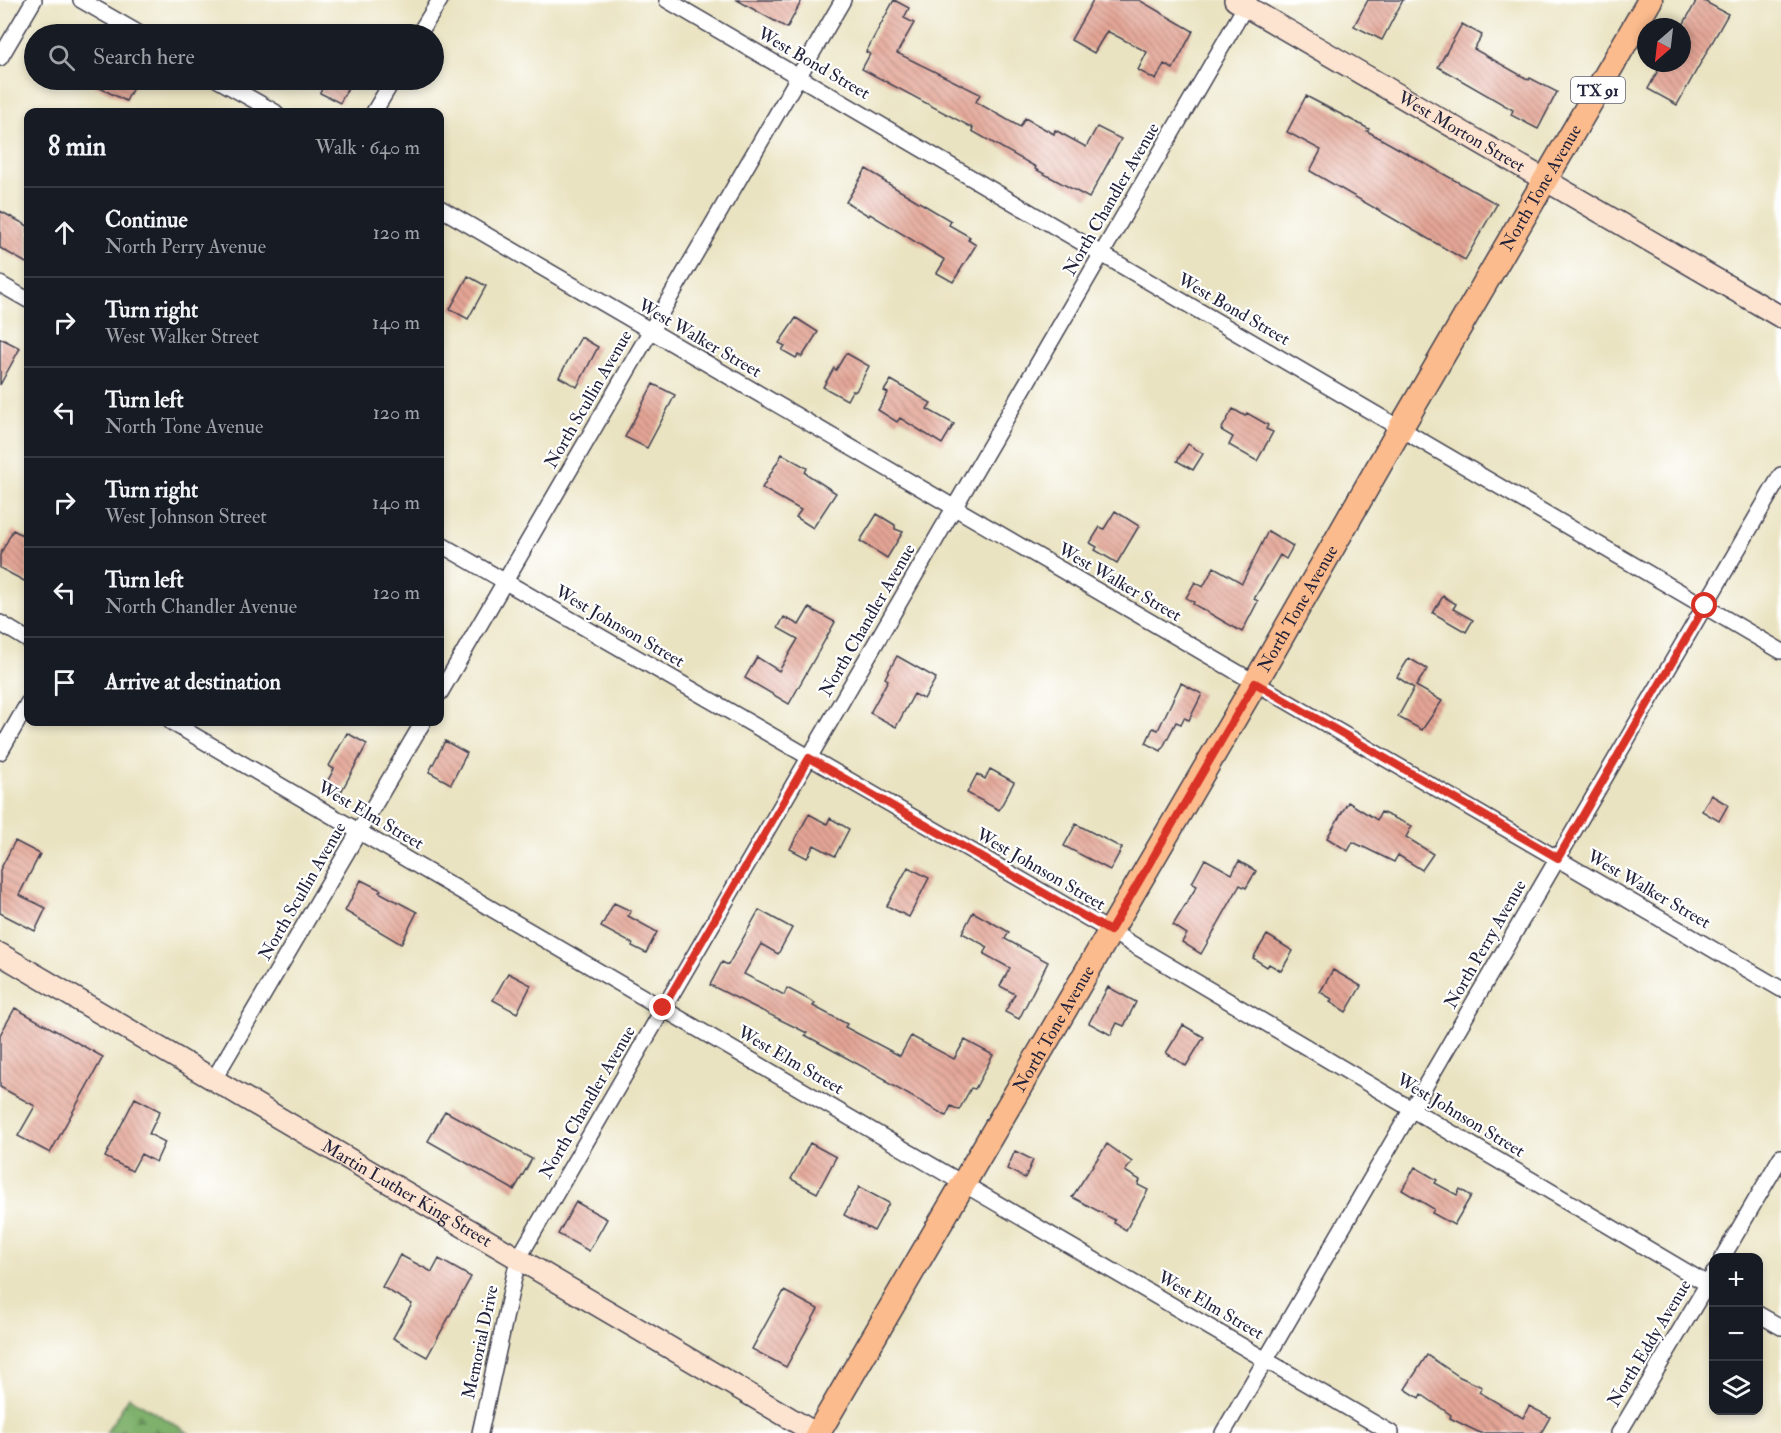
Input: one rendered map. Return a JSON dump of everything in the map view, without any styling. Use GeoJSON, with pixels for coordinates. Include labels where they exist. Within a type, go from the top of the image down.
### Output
{"type":"FeatureCollection","features":[{"type":"Feature","properties":{"kind":"main road","name":"North Tone Avenue"},"geometry":{"type":"LineString","coordinates":[[816,1433],[1255,683],[1650,0]]}},
{"type":"Feature","properties":{"kind":"street"},"geometry":{"type":"LineString","coordinates":[[0,58],[34,0]]}},
{"type":"Feature","properties":{"kind":"street"},"geometry":{"type":"LineString","coordinates":[[81,0],[123,24]]}},
{"type":"Feature","properties":{"kind":"street"},"geometry":{"type":"LineString","coordinates":[[425,24],[440,0]]}},
{"type":"Feature","properties":{"kind":"street","name":"West Bond Street"},"geometry":{"type":"LineString","coordinates":[[667,0],[1781,651]]}},
{"type":"Feature","properties":{"kind":"street","name":"North Scullin Avenue"},"geometry":{"type":"LineString","coordinates":[[444,686],[843,0]]}},
{"type":"Feature","properties":{"kind":"street","name":"West Morton Street"},"geometry":{"type":"LineString","coordinates":[[1244,2],[1781,317]]}},
{"type":"Feature","properties":{"kind":"street","name":"North Chandler Avenue"},"geometry":{"type":"LineString","coordinates":[[518,1259],[1102,254],[1244,2]]}},
{"type":"Feature","properties":{"kind":"street"},"geometry":{"type":"LineString","coordinates":[[236,90],[269,108]]}},
{"type":"Feature","properties":{"kind":"street"},"geometry":{"type":"LineString","coordinates":[[376,108],[387,90]]}},
{"type":"Feature","properties":{"kind":"street","name":"West Walker Street"},"geometry":{"type":"LineString","coordinates":[[444,210],[1781,989]]}},
{"type":"Feature","properties":{"kind":"street"},"geometry":{"type":"LineString","coordinates":[[0,284],[24,298]]}},
{"type":"Feature","properties":{"kind":"street","name":"North Perry Avenue"},"geometry":{"type":"LineString","coordinates":[[1223,1433],[1781,475]]}},
{"type":"Feature","properties":{"kind":"street","name":"West Johnson Street"},"geometry":{"type":"LineString","coordinates":[[444,546],[1709,1281]]}},
{"type":"Feature","properties":{"kind":"street"},"geometry":{"type":"LineString","coordinates":[[0,623],[24,637]]}},
{"type":"Feature","properties":{"kind":"street"},"geometry":{"type":"LineString","coordinates":[[0,752],[24,710]]}},
{"type":"Feature","properties":{"kind":"street","name":"West Elm Street"},"geometry":{"type":"LineString","coordinates":[[178,726],[1391,1433]]}},
{"type":"Feature","properties":{"kind":"street","name":"North Scullin Avenue"},"geometry":{"type":"LineString","coordinates":[[214,1079],[421,726]]}},
{"type":"Feature","properties":{"kind":"street","name":"Martin Luther King Street"},"geometry":{"type":"LineString","coordinates":[[2,959],[214,1079],[816,1433]]}},
{"type":"Feature","properties":{"kind":"street"},"geometry":{"type":"LineString","coordinates":[[1724,1253],[1781,1157]]}},
{"type":"Feature","properties":{"kind":"street","name":"Memorial Drive"},"geometry":{"type":"LineString","coordinates":[[480,1433],[518,1259]]}},
{"type":"Feature","properties":{"kind":"street","name":"North Eddy Avenue"},"geometry":{"type":"LineString","coordinates":[[1619,1433],[1709,1285]]}},
{"type":"Feature","properties":{"kind":"street"},"geometry":{"type":"LineString","coordinates":[[1763,1317],[1781,1327]]}},
{"type":"Feature","properties":{"kind":"green space"},"geometry":{"type":"Polygon","coordinates":[[[129,1397],[189,1433],[106,1433],[129,1397]]]}},
{"type":"Feature","properties":{"kind":"building"},"geometry":{"type":"Polygon","coordinates":[[[737,0],[802,0],[787,28],[737,0]]]}},
{"type":"Feature","properties":{"kind":"building"},"geometry":{"type":"Polygon","coordinates":[[[894,0],[909,8],[904,18],[914,23],[897,53],[980,94],[976,102],[1020,127],[1025,118],[1054,134],[1055,130],[1086,147],[1097,127],[1121,139],[1089,198],[972,131],[973,128],[862,69],[870,54],[866,52],[894,0]]]}},
{"type":"Feature","properties":{"kind":"building"},"geometry":{"type":"Polygon","coordinates":[[[1093,0],[1139,0],[1193,31],[1173,69],[1164,64],[1156,80],[1138,70],[1147,52],[1107,31],[1094,53],[1071,40],[1093,0]]]}},
{"type":"Feature","properties":{"kind":"building"},"geometry":{"type":"Polygon","coordinates":[[[1368,0],[1403,0],[1382,40],[1354,26],[1368,0]]]}},
{"type":"Feature","properties":{"kind":"building"},"geometry":{"type":"Polygon","coordinates":[[[1697,0],[1702,0],[1728,14],[1677,105],[1648,89],[1657,72],[1691,72],[1691,18],[1687,18],[1697,0]]]}},
{"type":"Feature","properties":{"kind":"building"},"geometry":{"type":"Polygon","coordinates":[[[1462,24],[1482,35],[1474,49],[1529,80],[1530,78],[1557,92],[1538,129],[1511,115],[1513,110],[1438,67],[1462,24]]]}},
{"type":"Feature","properties":{"kind":"building"},"geometry":{"type":"Polygon","coordinates":[[[104,90],[132,90],[126,101],[104,90]]]}},
{"type":"Feature","properties":{"kind":"building"},"geometry":{"type":"Polygon","coordinates":[[[322,90],[347,90],[340,103],[320,93],[322,90]]]}},
{"type":"Feature","properties":{"kind":"building"},"geometry":{"type":"Polygon","coordinates":[[[1306,96],[1369,129],[1367,131],[1497,204],[1465,260],[1310,171],[1321,150],[1287,132],[1306,96]]]}},
{"type":"Feature","properties":{"kind":"building"},"geometry":{"type":"Polygon","coordinates":[[[866,169],[951,221],[949,225],[970,237],[968,240],[976,245],[953,282],[937,273],[945,260],[846,202],[866,169]]]}},
{"type":"Feature","properties":{"kind":"building"},"geometry":{"type":"Polygon","coordinates":[[[0,211],[24,224],[24,262],[0,248],[0,211]]]}},
{"type":"Feature","properties":{"kind":"building"},"geometry":{"type":"Polygon","coordinates":[[[468,276],[486,286],[468,319],[450,309],[468,276]]]}},
{"type":"Feature","properties":{"kind":"building"},"geometry":{"type":"Polygon","coordinates":[[[796,318],[818,332],[802,357],[798,355],[796,358],[782,350],[785,346],[779,343],[796,318]]]}},
{"type":"Feature","properties":{"kind":"building"},"geometry":{"type":"Polygon","coordinates":[[[581,337],[598,347],[577,387],[559,377],[581,337]]]}},
{"type":"Feature","properties":{"kind":"building"},"geometry":{"type":"Polygon","coordinates":[[[0,338],[20,348],[0,385],[0,338]]]}},
{"type":"Feature","properties":{"kind":"building"},"geometry":{"type":"Polygon","coordinates":[[[846,353],[869,366],[856,391],[852,391],[847,400],[823,387],[846,353]]]}},
{"type":"Feature","properties":{"kind":"building"},"geometry":{"type":"Polygon","coordinates":[[[891,380],[931,403],[927,409],[954,424],[942,444],[900,418],[897,422],[878,410],[888,393],[884,391],[891,380]]]}},
{"type":"Feature","properties":{"kind":"building"},"geometry":{"type":"Polygon","coordinates":[[[653,384],[675,395],[647,448],[625,437],[653,384]]]}},
{"type":"Feature","properties":{"kind":"building"},"geometry":{"type":"Polygon","coordinates":[[[1233,409],[1245,416],[1247,413],[1268,425],[1266,429],[1273,432],[1257,461],[1229,445],[1233,437],[1221,430],[1233,409]]]}},
{"type":"Feature","properties":{"kind":"building"},"geometry":{"type":"Polygon","coordinates":[[[1188,444],[1203,454],[1193,470],[1177,461],[1188,444]]]}},
{"type":"Feature","properties":{"kind":"building"},"geometry":{"type":"Polygon","coordinates":[[[782,454],[807,468],[805,473],[836,493],[813,528],[796,517],[801,510],[762,488],[782,454]]]}},
{"type":"Feature","properties":{"kind":"building"},"geometry":{"type":"Polygon","coordinates":[[[1115,511],[1139,526],[1117,563],[1095,550],[1097,547],[1090,543],[1100,527],[1104,529],[1115,511]]]}},
{"type":"Feature","properties":{"kind":"building"},"geometry":{"type":"Polygon","coordinates":[[[877,514],[895,525],[895,529],[903,532],[887,558],[860,541],[877,514]]]}},
{"type":"Feature","properties":{"kind":"building"},"geometry":{"type":"Polygon","coordinates":[[[13,530],[24,536],[24,581],[0,568],[0,555],[13,530]]]}},
{"type":"Feature","properties":{"kind":"building"},"geometry":{"type":"Polygon","coordinates":[[[1268,531],[1293,546],[1286,559],[1280,555],[1254,599],[1258,601],[1242,632],[1186,598],[1195,582],[1203,587],[1214,567],[1242,583],[1268,531]]]}},
{"type":"Feature","properties":{"kind":"building"},"geometry":{"type":"Polygon","coordinates":[[[1443,596],[1456,604],[1453,609],[1473,620],[1466,632],[1433,613],[1443,596]]]}},
{"type":"Feature","properties":{"kind":"building"},"geometry":{"type":"Polygon","coordinates":[[[809,608],[835,622],[789,704],[745,678],[757,657],[779,671],[798,639],[778,628],[784,617],[799,625],[809,608]]]}},
{"type":"Feature","properties":{"kind":"building"},"geometry":{"type":"Polygon","coordinates":[[[897,656],[936,678],[924,699],[914,694],[896,727],[870,713],[888,680],[885,678],[897,656]]]}},
{"type":"Feature","properties":{"kind":"building"},"geometry":{"type":"Polygon","coordinates":[[[1409,658],[1427,669],[1416,686],[1442,701],[1422,730],[1398,717],[1414,688],[1397,677],[1409,658]]]}},
{"type":"Feature","properties":{"kind":"building"},"geometry":{"type":"Polygon","coordinates":[[[1181,683],[1202,694],[1189,720],[1184,718],[1181,724],[1176,722],[1161,751],[1146,743],[1153,728],[1158,730],[1181,683]]]}},
{"type":"Feature","properties":{"kind":"building"},"geometry":{"type":"Polygon","coordinates":[[[347,733],[367,744],[341,792],[326,784],[334,769],[329,766],[347,733]]]}},
{"type":"Feature","properties":{"kind":"building"},"geometry":{"type":"Polygon","coordinates":[[[445,741],[467,753],[451,784],[429,772],[445,741]]]}},
{"type":"Feature","properties":{"kind":"building"},"geometry":{"type":"Polygon","coordinates":[[[990,769],[1014,782],[999,810],[967,793],[977,774],[985,779],[990,769]]]}},
{"type":"Feature","properties":{"kind":"building"},"geometry":{"type":"Polygon","coordinates":[[[1711,795],[1728,805],[1719,821],[1702,811],[1711,795]]]}},
{"type":"Feature","properties":{"kind":"building"},"geometry":{"type":"Polygon","coordinates":[[[1348,802],[1377,820],[1381,812],[1412,826],[1406,837],[1433,854],[1422,870],[1398,855],[1394,862],[1353,842],[1348,851],[1327,838],[1348,802]]]}},
{"type":"Feature","properties":{"kind":"building"},"geometry":{"type":"Polygon","coordinates":[[[809,814],[827,824],[830,818],[849,829],[835,856],[814,845],[807,858],[790,849],[809,814]]]}},
{"type":"Feature","properties":{"kind":"building"},"geometry":{"type":"Polygon","coordinates":[[[1076,824],[1122,848],[1110,870],[1064,846],[1076,824]]]}},
{"type":"Feature","properties":{"kind":"building"},"geometry":{"type":"Polygon","coordinates":[[[15,841],[40,854],[19,895],[46,908],[35,931],[0,913],[0,870],[15,841]]]}},
{"type":"Feature","properties":{"kind":"building"},"geometry":{"type":"Polygon","coordinates":[[[1205,859],[1232,874],[1239,861],[1256,871],[1246,888],[1240,885],[1201,954],[1182,942],[1187,934],[1173,925],[1197,886],[1192,883],[1205,859]]]}},
{"type":"Feature","properties":{"kind":"building"},"geometry":{"type":"Polygon","coordinates":[[[908,867],[929,878],[909,917],[887,906],[908,867]]]}},
{"type":"Feature","properties":{"kind":"building"},"geometry":{"type":"Polygon","coordinates":[[[361,880],[417,912],[401,944],[345,911],[361,880]]]}},
{"type":"Feature","properties":{"kind":"building"},"geometry":{"type":"Polygon","coordinates":[[[614,903],[631,911],[628,916],[657,932],[646,953],[601,927],[614,903]]]}},
{"type":"Feature","properties":{"kind":"building"},"geometry":{"type":"Polygon","coordinates":[[[759,910],[792,928],[778,954],[761,944],[744,974],[784,995],[787,988],[815,1003],[813,1006],[847,1024],[845,1027],[900,1056],[911,1036],[954,1059],[965,1040],[993,1055],[975,1089],[971,1088],[959,1110],[951,1106],[946,1116],[886,1082],[887,1080],[805,1035],[807,1033],[710,985],[722,962],[728,965],[759,910]]]}},
{"type":"Feature","properties":{"kind":"building"},"geometry":{"type":"Polygon","coordinates":[[[973,912],[1009,932],[1005,939],[1048,962],[1019,1019],[1005,1012],[1015,994],[1000,986],[1010,968],[984,954],[988,947],[962,933],[973,912]]]}},
{"type":"Feature","properties":{"kind":"building"},"geometry":{"type":"Polygon","coordinates":[[[1267,935],[1293,951],[1281,971],[1269,964],[1267,967],[1253,958],[1267,935]]]}},
{"type":"Feature","properties":{"kind":"building"},"geometry":{"type":"Polygon","coordinates":[[[1333,970],[1361,986],[1346,1012],[1330,1002],[1332,999],[1320,992],[1333,970]]]}},
{"type":"Feature","properties":{"kind":"building"},"geometry":{"type":"Polygon","coordinates":[[[508,973],[531,985],[517,1013],[493,1000],[508,973]]]}},
{"type":"Feature","properties":{"kind":"building"},"geometry":{"type":"Polygon","coordinates":[[[1108,987],[1136,1002],[1124,1026],[1117,1023],[1111,1035],[1089,1023],[1108,987]]]}},
{"type":"Feature","properties":{"kind":"building"},"geometry":{"type":"Polygon","coordinates":[[[15,1008],[103,1057],[50,1153],[18,1136],[35,1106],[0,1087],[0,1035],[15,1008]]]}},
{"type":"Feature","properties":{"kind":"building"},"geometry":{"type":"Polygon","coordinates":[[[1183,1025],[1204,1037],[1186,1066],[1166,1053],[1183,1025]]]}},
{"type":"Feature","properties":{"kind":"building"},"geometry":{"type":"Polygon","coordinates":[[[135,1098],[160,1111],[149,1134],[165,1142],[156,1162],[141,1154],[132,1171],[105,1157],[135,1098]]]}},
{"type":"Feature","properties":{"kind":"building"},"geometry":{"type":"Polygon","coordinates":[[[445,1111],[532,1159],[514,1190],[428,1141],[445,1111]]]}},
{"type":"Feature","properties":{"kind":"building"},"geometry":{"type":"Polygon","coordinates":[[[810,1143],[836,1157],[817,1193],[791,1179],[810,1143]]]}},
{"type":"Feature","properties":{"kind":"building"},"geometry":{"type":"Polygon","coordinates":[[[1107,1144],[1132,1162],[1125,1171],[1140,1180],[1138,1185],[1148,1190],[1126,1230],[1114,1223],[1115,1220],[1072,1197],[1107,1144]]]}},
{"type":"Feature","properties":{"kind":"building"},"geometry":{"type":"Polygon","coordinates":[[[1015,1151],[1033,1160],[1025,1178],[1007,1169],[1015,1151]]]}},
{"type":"Feature","properties":{"kind":"building"},"geometry":{"type":"Polygon","coordinates":[[[1415,1167],[1437,1180],[1435,1183],[1457,1195],[1460,1189],[1471,1196],[1454,1225],[1432,1213],[1434,1209],[1402,1190],[1415,1167]]]}},
{"type":"Feature","properties":{"kind":"building"},"geometry":{"type":"Polygon","coordinates":[[[859,1187],[889,1203],[874,1231],[844,1215],[859,1187]]]}},
{"type":"Feature","properties":{"kind":"building"},"geometry":{"type":"Polygon","coordinates":[[[576,1202],[607,1219],[589,1251],[558,1234],[576,1202]]]}},
{"type":"Feature","properties":{"kind":"building"},"geometry":{"type":"Polygon","coordinates":[[[400,1255],[432,1272],[439,1259],[471,1277],[427,1357],[393,1338],[412,1304],[382,1287],[400,1255]]]}},
{"type":"Feature","properties":{"kind":"building"},"geometry":{"type":"Polygon","coordinates":[[[784,1291],[818,1309],[786,1367],[752,1349],[784,1291]]]}},
{"type":"Feature","properties":{"kind":"building"},"geometry":{"type":"Polygon","coordinates":[[[1427,1355],[1460,1377],[1482,1387],[1479,1392],[1523,1418],[1529,1406],[1550,1417],[1541,1433],[1480,1433],[1450,1418],[1451,1415],[1421,1394],[1419,1398],[1405,1389],[1427,1355]]]}},
{"type":"Feature","properties":{"kind":"route"},"geometry":{"type":"LineString","coordinates":[[663,1008],[809,758],[1110,931],[1255,683],[1558,858],[1705,606]]}}]}
